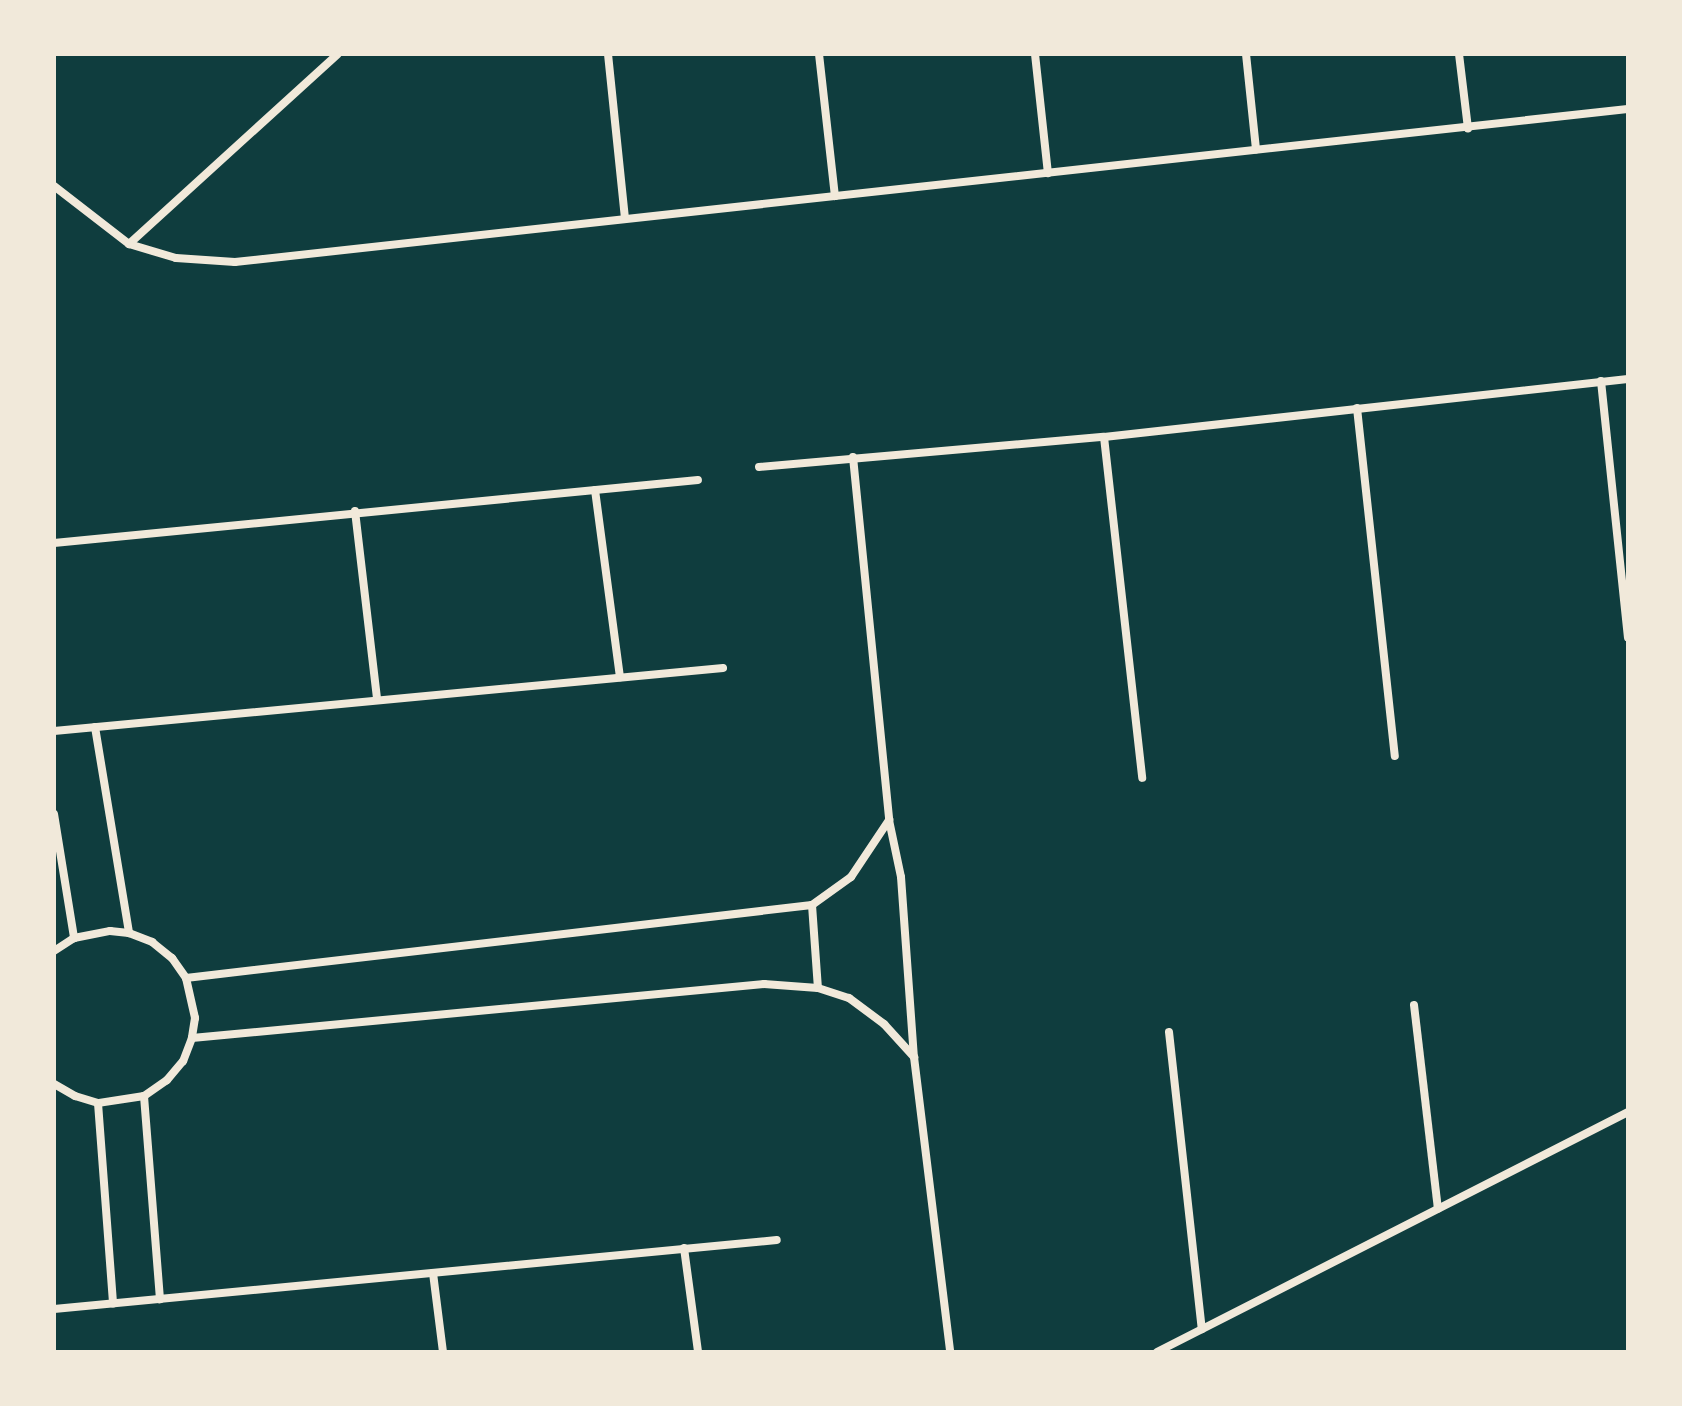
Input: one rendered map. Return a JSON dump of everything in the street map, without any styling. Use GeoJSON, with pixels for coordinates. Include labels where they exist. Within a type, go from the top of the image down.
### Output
{"type":"FeatureCollection","features":[{"type":"Feature","properties":{"kind":"street"},"geometry":{"type":"LineString","coordinates":[[129,244],[338,54]]}},
{"type":"Feature","properties":{"kind":"street"},"geometry":{"type":"LineString","coordinates":[[608,54],[625,218]]}},
{"type":"Feature","properties":{"kind":"street"},"geometry":{"type":"LineString","coordinates":[[819,54],[835,196]]}},
{"type":"Feature","properties":{"kind":"street"},"geometry":{"type":"LineString","coordinates":[[1035,54],[1048,173]]}},
{"type":"Feature","properties":{"kind":"street"},"geometry":{"type":"LineString","coordinates":[[1246,54],[1256,149]]}},
{"type":"Feature","properties":{"kind":"street"},"geometry":{"type":"LineString","coordinates":[[1459,54],[1468,128]]}},
{"type":"Feature","properties":{"kind":"street"},"geometry":{"type":"LineString","coordinates":[[54,186],[129,244],[176,258],[235,262],[1628,109]]}},
{"type":"Feature","properties":{"kind":"street"},"geometry":{"type":"LineString","coordinates":[[759,467],[1104,437],[1628,379]]}},
{"type":"Feature","properties":{"kind":"street"},"geometry":{"type":"LineString","coordinates":[[1601,381],[1628,638]]}},
{"type":"Feature","properties":{"kind":"street"},"geometry":{"type":"LineString","coordinates":[[1357,408],[1395,756]]}},
{"type":"Feature","properties":{"kind":"street"},"geometry":{"type":"LineString","coordinates":[[1104,437],[1142,778]]}},
{"type":"Feature","properties":{"kind":"street"},"geometry":{"type":"LineString","coordinates":[[853,457],[889,820],[901,877],[914,1057],[950,1352]]}},
{"type":"Feature","properties":{"kind":"street"},"geometry":{"type":"LineString","coordinates":[[54,543],[355,511],[698,480]]}},
{"type":"Feature","properties":{"kind":"street"},"geometry":{"type":"LineString","coordinates":[[595,490],[620,677]]}},
{"type":"Feature","properties":{"kind":"street"},"geometry":{"type":"LineString","coordinates":[[355,511],[377,698]]}},
{"type":"Feature","properties":{"kind":"street"},"geometry":{"type":"LineString","coordinates":[[54,731],[377,698],[723,668]]}},
{"type":"Feature","properties":{"kind":"street"},"geometry":{"type":"LineString","coordinates":[[95,727],[129,933]]}},
{"type":"Feature","properties":{"kind":"street"},"geometry":{"type":"LineString","coordinates":[[54,814],[74,938]]}},
{"type":"Feature","properties":{"kind":"street"},"geometry":{"type":"LineString","coordinates":[[186,978],[812,905],[851,877],[889,820]]}},
{"type":"Feature","properties":{"kind":"street"},"geometry":{"type":"LineString","coordinates":[[812,905],[818,988]]}},
{"type":"Feature","properties":{"kind":"street"},"geometry":{"type":"LineString","coordinates":[[54,951],[74,938],[91,932],[129,933],[152,942],[172,958],[186,978],[193,998],[192,1038],[183,1061],[167,1080],[144,1096],[98,1103],[75,1096],[54,1084]]}},
{"type":"Feature","properties":{"kind":"street"},"geometry":{"type":"LineString","coordinates":[[192,1038],[764,984],[818,988],[849,998],[884,1024],[914,1057]]}},
{"type":"Feature","properties":{"kind":"street"},"geometry":{"type":"LineString","coordinates":[[1414,1005],[1438,1209]]}},
{"type":"Feature","properties":{"kind":"street"},"geometry":{"type":"LineString","coordinates":[[1169,1032],[1202,1329]]}},
{"type":"Feature","properties":{"kind":"street"},"geometry":{"type":"LineString","coordinates":[[144,1096],[160,1299]]}},
{"type":"Feature","properties":{"kind":"street"},"geometry":{"type":"LineString","coordinates":[[98,1103],[113,1303]]}},
{"type":"Feature","properties":{"kind":"street"},"geometry":{"type":"LineString","coordinates":[[1157,1352],[1628,1112]]}},
{"type":"Feature","properties":{"kind":"street"},"geometry":{"type":"LineString","coordinates":[[54,1309],[777,1240]]}},
{"type":"Feature","properties":{"kind":"street"},"geometry":{"type":"LineString","coordinates":[[684,1248],[698,1352]]}},
{"type":"Feature","properties":{"kind":"street"},"geometry":{"type":"LineString","coordinates":[[433,1273],[443,1352]]}}]}
